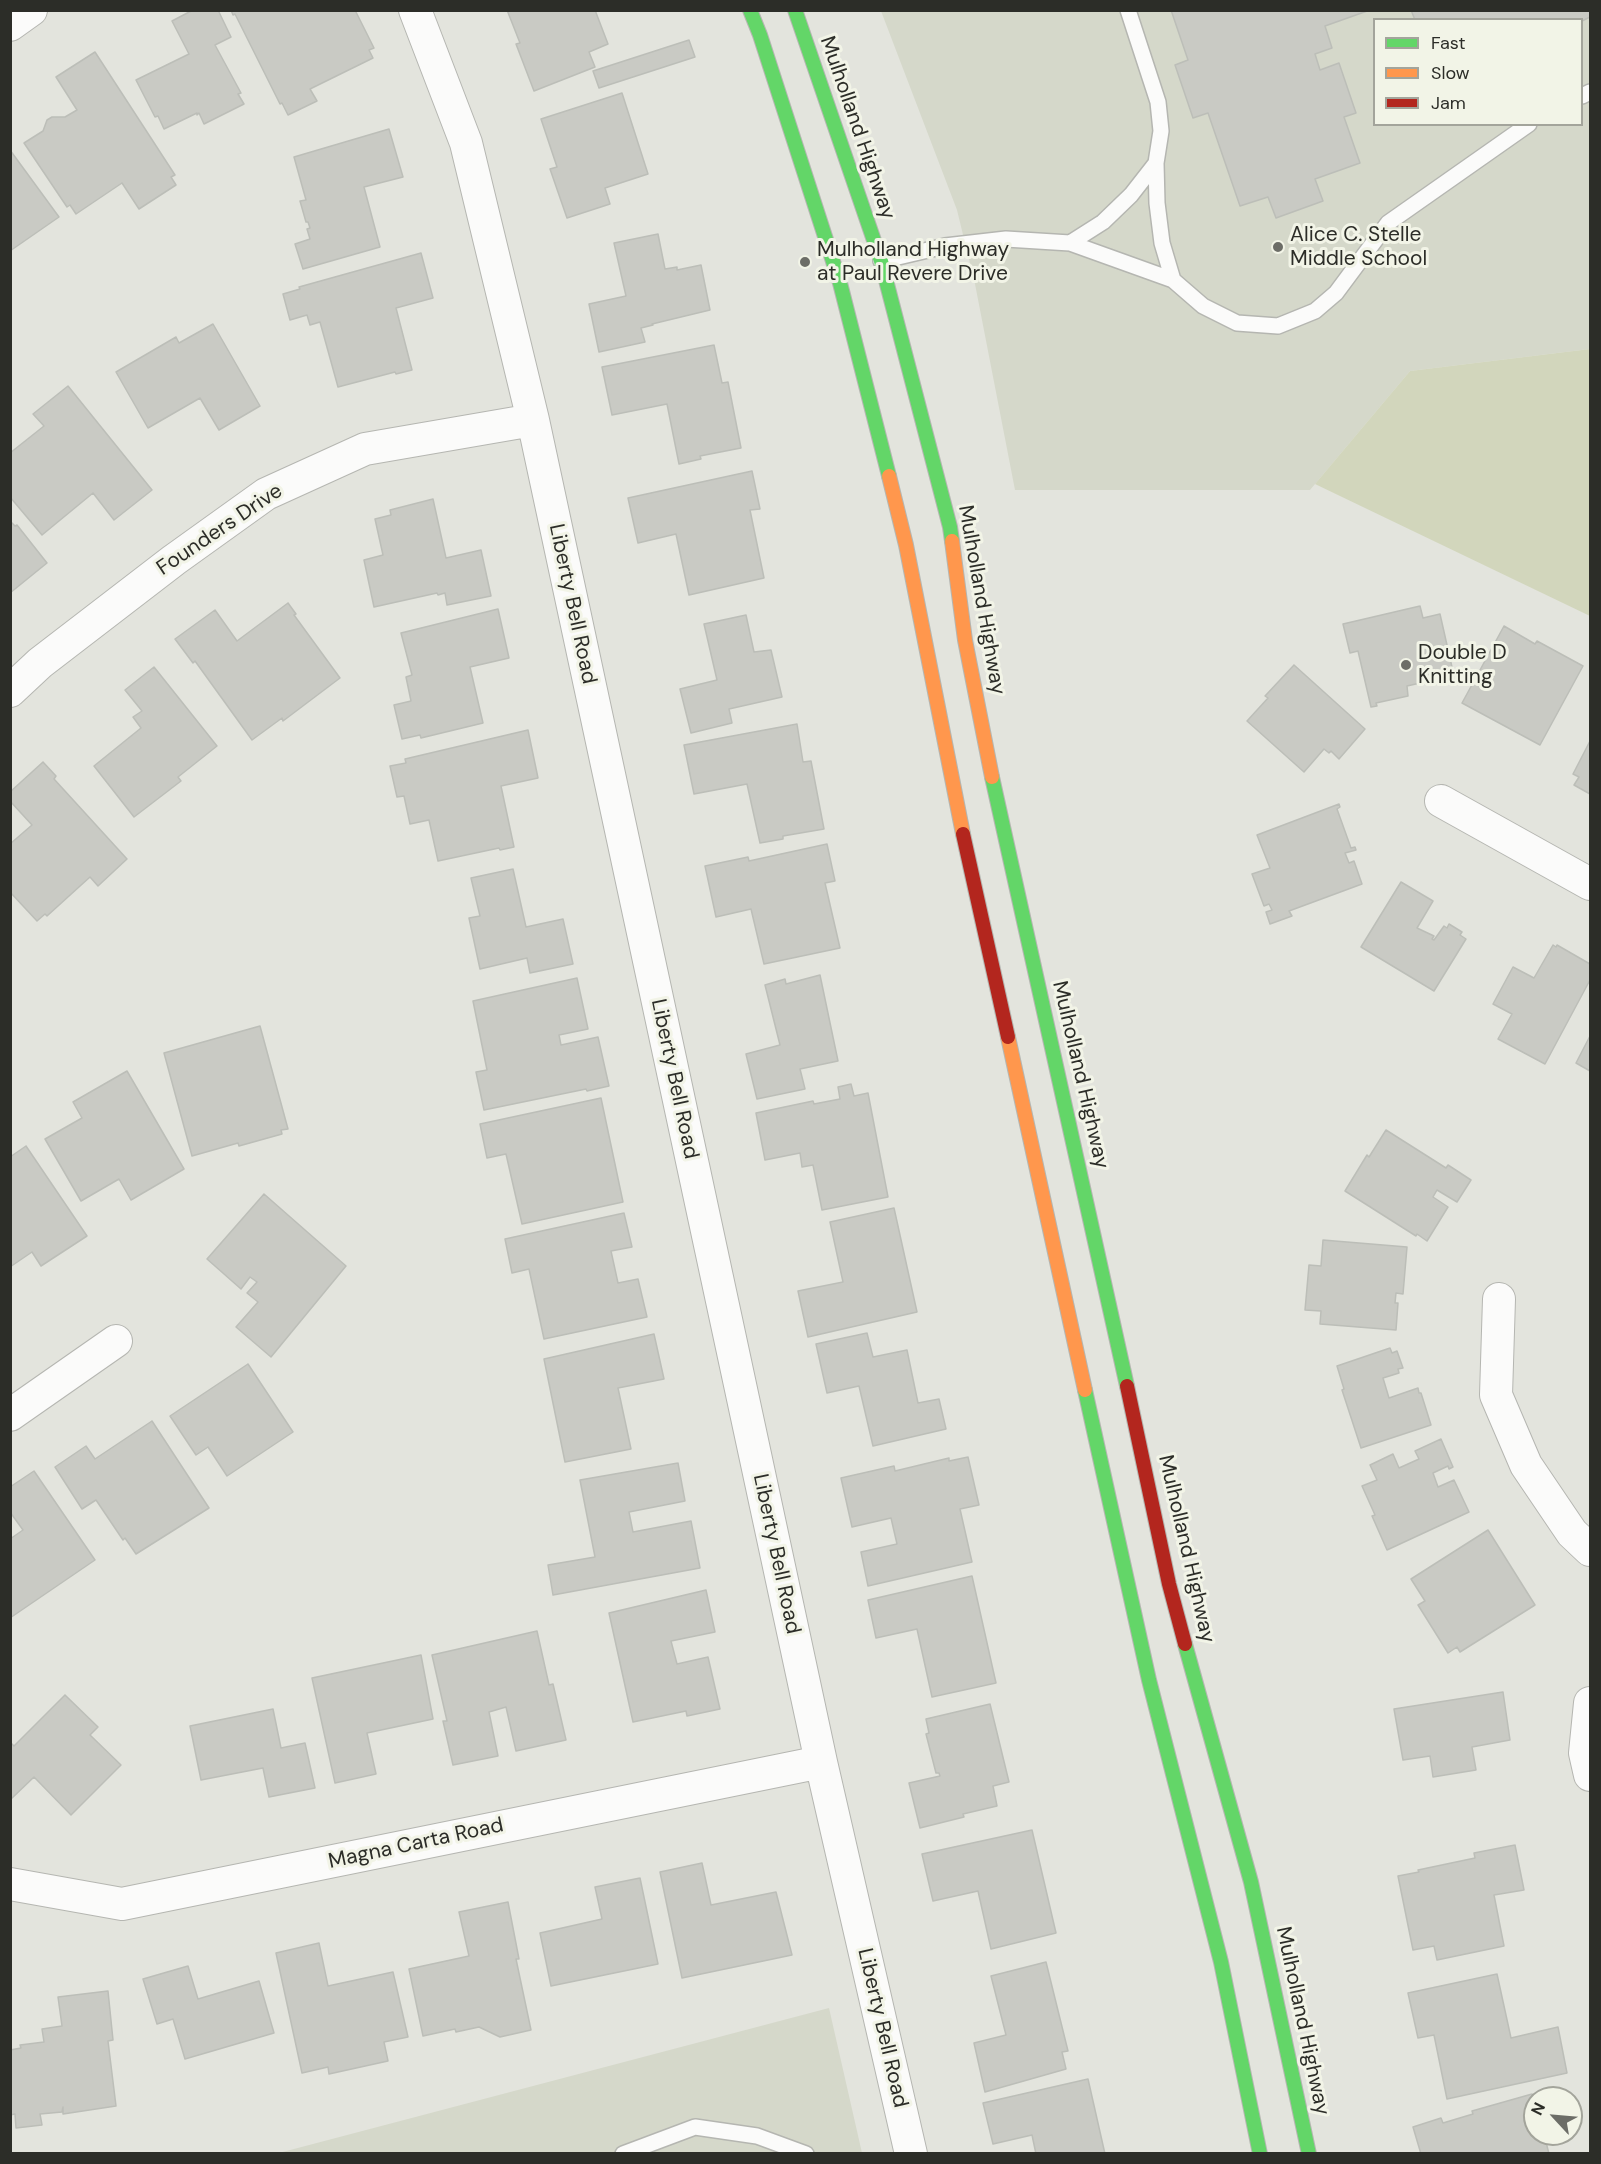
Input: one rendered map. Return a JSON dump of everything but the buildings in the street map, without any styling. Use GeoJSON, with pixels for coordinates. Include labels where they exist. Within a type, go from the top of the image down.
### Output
{"type":"FeatureCollection","features":[{"type":"Feature","properties":{"kind":"main road"},"geometry":{"type":"LineString","coordinates":[[750,10],[840,283],[906,545],[965,842],[1149,1680],[1221,1962],[1260,2154]]}},
{"type":"Feature","properties":{"kind":"main road","name":"Mulholland Highway"},"geometry":{"type":"LineString","coordinates":[[795,10],[881,261],[950,527],[965,640],[1003,830],[1102,1268],[1169,1584],[1251,1882],[1309,2154]]}},
{"type":"Feature","properties":{"kind":"street"},"geometry":{"type":"LineString","coordinates":[[10,24],[32,10]]}},
{"type":"Feature","properties":{"kind":"street","name":"Liberty Bell Road"},"geometry":{"type":"LineString","coordinates":[[415,10],[466,143],[533,420],[821,1762],[911,2154]]}},
{"type":"Feature","properties":{"kind":"street","name":"Founders Drive"},"geometry":{"type":"LineString","coordinates":[[10,691],[58,649],[174,560],[266,494],[365,449],[533,420]]}},
{"type":"Feature","properties":{"kind":"street"},"geometry":{"type":"LineString","coordinates":[[1441,801],[1590,884]]}},
{"type":"Feature","properties":{"kind":"street"},"geometry":{"type":"LineString","coordinates":[[1499,1299],[1496,1395],[1526,1465],[1572,1533],[1590,1550]]}},
{"type":"Feature","properties":{"kind":"street"},"geometry":{"type":"LineString","coordinates":[[10,1415],[116,1341]]}},
{"type":"Feature","properties":{"kind":"street"},"geometry":{"type":"LineString","coordinates":[[1590,1703],[1585,1753],[1590,1775]]}},
{"type":"Feature","properties":{"kind":"street","name":"Magna Carta Road"},"geometry":{"type":"LineString","coordinates":[[10,1884],[122,1904],[821,1762]]}},
{"type":"Feature","properties":{"kind":"lane"},"geometry":{"type":"LineString","coordinates":[[1128,10],[1158,102],[1161,131],[1156,163],[1156,203],[1162,243],[1173,280]]}},
{"type":"Feature","properties":{"kind":"lane"},"geometry":{"type":"LineString","coordinates":[[881,261],[945,246],[1006,239],[1070,243],[1173,280],[1203,306],[1237,323],[1278,326],[1316,311],[1336,293],[1388,223],[1526,126]]}},
{"type":"Feature","properties":{"kind":"lane"},"geometry":{"type":"LineString","coordinates":[[1070,243],[1103,222],[1131,195],[1156,163]]}},
{"type":"Feature","properties":{"kind":"lane"},"geometry":{"type":"LineString","coordinates":[[623,2154],[695,2127],[757,2136],[806,2154]]}},
{"type":"Feature","properties":{"kind":"shaded area","name":"Alice C. Stelle Middle School"},"geometry":{"type":"Polygon","coordinates":[[[881,11],[1590,11],[1590,349],[1410,371],[1310,490],[1015,490],[975,284],[957,210],[881,11]]]}},
{"type":"Feature","properties":{"kind":"shaded area"},"geometry":{"type":"Polygon","coordinates":[[[829,2008],[862,2153],[275,2154],[829,2008]]]}},
{"type":"Feature","properties":{"kind":"green space"},"geometry":{"type":"Polygon","coordinates":[[[1590,349],[1590,616],[1315,484],[1410,371],[1590,349]]]}},
{"type":"Feature","properties":{"kind":"traffic: fast"},"geometry":{"type":"LineString","coordinates":[[750,10],[840,283],[889,476]]}},
{"type":"Feature","properties":{"kind":"traffic: fast"},"geometry":{"type":"LineString","coordinates":[[795,10],[881,261],[952,541]]}},
{"type":"Feature","properties":{"kind":"traffic: fast"},"geometry":{"type":"LineString","coordinates":[[992,777],[1127,1386]]}},
{"type":"Feature","properties":{"kind":"traffic: fast"},"geometry":{"type":"LineString","coordinates":[[1085,1390],[1149,1680],[1221,1962],[1260,2154]]}},
{"type":"Feature","properties":{"kind":"traffic: fast"},"geometry":{"type":"LineString","coordinates":[[1185,1644],[1251,1882],[1309,2154]]}},
{"type":"Feature","properties":{"kind":"traffic: slow"},"geometry":{"type":"LineString","coordinates":[[889,476],[906,545],[963,834]]}},
{"type":"Feature","properties":{"kind":"traffic: slow"},"geometry":{"type":"LineString","coordinates":[[952,541],[965,640],[992,777]]}},
{"type":"Feature","properties":{"kind":"traffic: slow"},"geometry":{"type":"LineString","coordinates":[[1008,1037],[1085,1390]]}},
{"type":"Feature","properties":{"kind":"traffic: jam"},"geometry":{"type":"LineString","coordinates":[[963,834],[1008,1037]]}},
{"type":"Feature","properties":{"kind":"traffic: jam"},"geometry":{"type":"LineString","coordinates":[[1127,1386],[1169,1584],[1185,1644]]}},
{"type":"Feature","properties":{"kind":"place","name":"Alice C. Stelle Middle School"},"geometry":{"type":"Point","coordinates":[1278,247]}},
{"type":"Feature","properties":{"kind":"place","name":"Mulholland Highway at Paul Revere Drive"},"geometry":{"type":"Point","coordinates":[805,262]}},
{"type":"Feature","properties":{"kind":"place","name":"Double D Knitting"},"geometry":{"type":"Point","coordinates":[1406,665]}}]}
